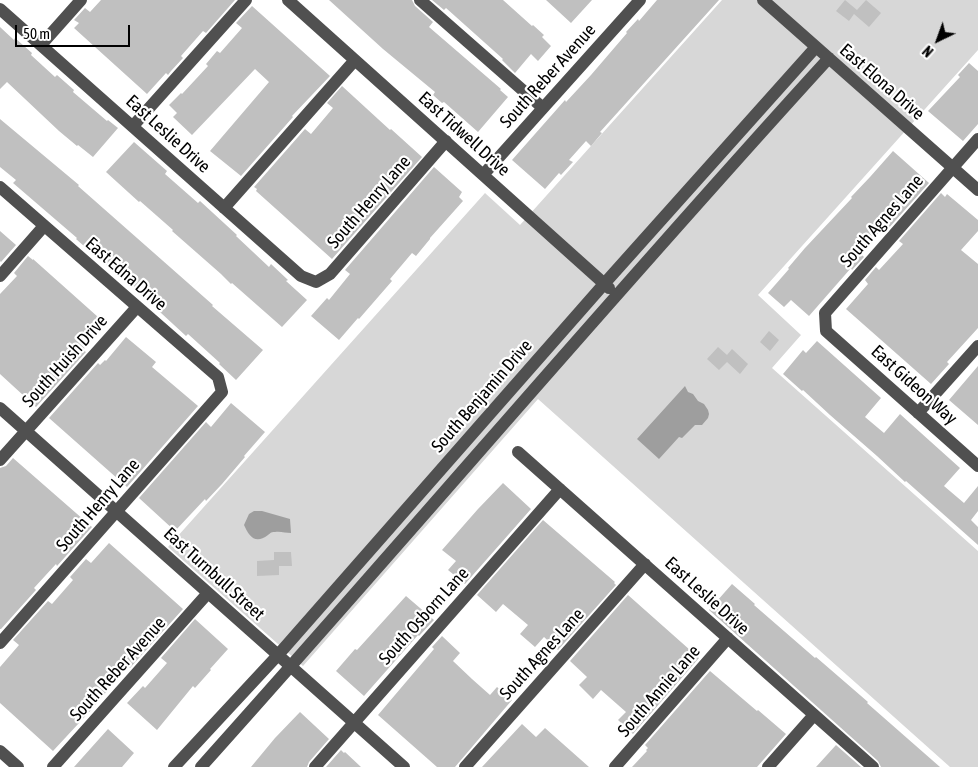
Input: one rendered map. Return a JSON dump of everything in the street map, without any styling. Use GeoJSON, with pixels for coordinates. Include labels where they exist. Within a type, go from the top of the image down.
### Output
{"type":"FeatureCollection","features":[{"type":"Feature","properties":{"kind":"street"},"geometry":{"type":"LineString","coordinates":[[40,45],[81,0]]}},
{"type":"Feature","properties":{"kind":"street"},"geometry":{"type":"LineString","coordinates":[[133,126],[246,0]]}},
{"type":"Feature","properties":{"kind":"street"},"geometry":{"type":"LineString","coordinates":[[420,0],[543,108]]}},
{"type":"Feature","properties":{"kind":"street","name":"East Elona Drive"},"geometry":{"type":"LineString","coordinates":[[763,0],[978,190]]}},
{"type":"Feature","properties":{"kind":"street","name":"South Reber Avenue"},"geometry":{"type":"LineString","coordinates":[[483,175],[638,1]]}},
{"type":"Feature","properties":{"kind":"street","name":"East Tidwell Drive"},"geometry":{"type":"LineString","coordinates":[[294,2],[355,60],[617,295]]}},
{"type":"Feature","properties":{"kind":"street","name":"East Leslie Drive"},"geometry":{"type":"LineString","coordinates":[[0,9],[302,276],[316,282]]}},
{"type":"Feature","properties":{"kind":"street","name":"South Benjamin Drive"},"geometry":{"type":"LineString","coordinates":[[174,767],[278,655],[604,284],[816,47]]}},
{"type":"Feature","properties":{"kind":"street","name":"South Benjamin Drive"},"geometry":{"type":"LineString","coordinates":[[202,767],[617,295],[829,58]]}},
{"type":"Feature","properties":{"kind":"street"},"geometry":{"type":"LineString","coordinates":[[224,208],[355,60]]}},
{"type":"Feature","properties":{"kind":"street","name":"South Agnes Lane"},"geometry":{"type":"LineString","coordinates":[[826,331],[825,313],[978,139]]}},
{"type":"Feature","properties":{"kind":"street","name":"South Henry Lane"},"geometry":{"type":"LineString","coordinates":[[316,282],[330,274],[446,141]]}},
{"type":"Feature","properties":{"kind":"street","name":"East Edna Drive"},"geometry":{"type":"LineString","coordinates":[[0,187],[218,377],[222,392]]}},
{"type":"Feature","properties":{"kind":"street"},"geometry":{"type":"LineString","coordinates":[[0,276],[44,226]]}},
{"type":"Feature","properties":{"kind":"street","name":"South Huish Drive"},"geometry":{"type":"LineString","coordinates":[[0,460],[137,307]]}},
{"type":"Feature","properties":{"kind":"street","name":"East Gideon Way"},"geometry":{"type":"LineString","coordinates":[[826,331],[978,466]]}},
{"type":"Feature","properties":{"kind":"street"},"geometry":{"type":"LineString","coordinates":[[918,413],[978,346]]}},
{"type":"Feature","properties":{"kind":"street","name":"South Henry Lane"},"geometry":{"type":"LineString","coordinates":[[0,643],[222,392]]}},
{"type":"Feature","properties":{"kind":"street","name":"East Turnbull Street"},"geometry":{"type":"LineString","coordinates":[[0,408],[404,767]]}},
{"type":"Feature","properties":{"kind":"street","name":"East Leslie Drive"},"geometry":{"type":"LineString","coordinates":[[518,452],[873,767]]}},
{"type":"Feature","properties":{"kind":"street","name":"South Osborn Lane"},"geometry":{"type":"LineString","coordinates":[[315,767],[560,489]]}},
{"type":"Feature","properties":{"kind":"street","name":"South Agnes Lane"},"geometry":{"type":"LineString","coordinates":[[465,767],[645,564]]}},
{"type":"Feature","properties":{"kind":"street","name":"South Reber Avenue"},"geometry":{"type":"LineString","coordinates":[[54,767],[208,594]]}},
{"type":"Feature","properties":{"kind":"street","name":"South Annie Lane"},"geometry":{"type":"LineString","coordinates":[[616,767],[728,638]]}},
{"type":"Feature","properties":{"kind":"street"},"geometry":{"type":"LineString","coordinates":[[768,767],[814,715]]}},
{"type":"Feature","properties":{"kind":"street"},"geometry":{"type":"LineString","coordinates":[[0,751],[18,767]]}},
{"type":"Feature","properties":{"kind":"shaded area"},"geometry":{"type":"Polygon","coordinates":[[[722,0],[978,0],[978,50],[758,295],[801,335],[772,368],[978,551],[978,767],[950,767],[538,399],[303,666],[168,547],[485,193],[520,225],[722,0]]]}},
{"type":"Feature","properties":{"kind":"shaded area"},"geometry":{"type":"Polygon","coordinates":[[[685,386],[688,392],[704,404],[708,410],[708,418],[702,425],[695,425],[682,438],[679,437],[659,459],[637,439],[685,386]]]}},
{"type":"Feature","properties":{"kind":"shaded area"},"geometry":{"type":"Polygon","coordinates":[[[254,511],[262,511],[290,519],[291,533],[272,532],[263,538],[253,538],[244,525],[249,514],[254,511]]]}},
{"type":"Feature","properties":{"kind":"building"},"geometry":{"type":"Polygon","coordinates":[[[101,0],[235,0],[206,33],[203,31],[181,56],[183,58],[168,75],[166,73],[147,94],[74,28],[79,23],[74,20],[85,8],[90,12],[101,0]]]}},
{"type":"Feature","properties":{"kind":"building"},"geometry":{"type":"Polygon","coordinates":[[[329,0],[412,0],[415,6],[433,22],[429,27],[508,97],[478,132],[444,102],[442,103],[433,95],[435,92],[383,49],[329,0]]]}},
{"type":"Feature","properties":{"kind":"building"},"geometry":{"type":"Polygon","coordinates":[[[432,0],[503,0],[544,35],[542,37],[551,46],[538,61],[531,54],[515,73],[503,59],[446,8],[444,10],[432,0]]]}},
{"type":"Feature","properties":{"kind":"building"},"geometry":{"type":"Polygon","coordinates":[[[546,0],[592,0],[571,23],[546,0]]]}},
{"type":"Feature","properties":{"kind":"building"},"geometry":{"type":"Polygon","coordinates":[[[657,0],[719,0],[600,132],[602,133],[591,146],[586,141],[569,160],[573,162],[561,175],[559,173],[545,189],[512,160],[657,0]]]}},
{"type":"Feature","properties":{"kind":"building"},"geometry":{"type":"Polygon","coordinates":[[[845,0],[857,10],[866,0],[881,13],[869,27],[854,14],[849,21],[836,11],[845,0]]]}},
{"type":"Feature","properties":{"kind":"building"},"geometry":{"type":"Polygon","coordinates":[[[252,6],[330,76],[292,116],[241,176],[210,151],[269,82],[255,69],[192,135],[173,117],[177,113],[169,105],[208,66],[206,64],[217,51],[220,53],[242,28],[236,23],[252,6]]]}},
{"type":"Feature","properties":{"kind":"building"},"geometry":{"type":"Polygon","coordinates":[[[0,27],[32,53],[31,55],[55,77],[57,75],[74,90],[73,92],[118,128],[93,157],[59,131],[7,82],[0,89],[0,27]]]}},
{"type":"Feature","properties":{"kind":"building"},"geometry":{"type":"Polygon","coordinates":[[[969,63],[978,71],[978,124],[963,141],[928,111],[960,77],[958,75],[969,63]]]}},
{"type":"Feature","properties":{"kind":"building"},"geometry":{"type":"Polygon","coordinates":[[[342,86],[422,157],[332,259],[256,191],[257,189],[254,187],[305,129],[311,134],[333,108],[327,103],[342,86]]]}},
{"type":"Feature","properties":{"kind":"building"},"geometry":{"type":"Polygon","coordinates":[[[0,119],[79,185],[263,350],[236,380],[220,363],[188,334],[186,336],[125,278],[123,279],[93,254],[13,183],[16,180],[0,167],[0,119]]]}},
{"type":"Feature","properties":{"kind":"building"},"geometry":{"type":"Polygon","coordinates":[[[134,142],[167,171],[165,174],[198,203],[200,201],[269,267],[271,264],[307,300],[282,327],[106,172],[134,142]]]}},
{"type":"Feature","properties":{"kind":"building"},"geometry":{"type":"Polygon","coordinates":[[[893,151],[929,183],[887,230],[884,227],[860,253],[864,257],[852,270],[851,268],[809,316],[791,300],[784,307],[768,293],[805,248],[893,151]]]}},
{"type":"Feature","properties":{"kind":"building"},"geometry":{"type":"Polygon","coordinates":[[[434,167],[462,192],[459,197],[463,201],[416,256],[412,253],[390,279],[392,281],[339,340],[311,316],[327,298],[329,300],[350,274],[345,270],[434,167]]]}},
{"type":"Feature","properties":{"kind":"building"},"geometry":{"type":"Polygon","coordinates":[[[941,193],[945,197],[947,194],[978,220],[978,231],[961,250],[978,264],[978,328],[947,362],[949,364],[931,384],[846,309],[868,284],[865,280],[876,267],[879,270],[903,244],[899,241],[941,193]]]}},
{"type":"Feature","properties":{"kind":"building"},"geometry":{"type":"Polygon","coordinates":[[[0,231],[16,245],[1,262],[0,261],[0,231]]]}},
{"type":"Feature","properties":{"kind":"building"},"geometry":{"type":"Polygon","coordinates":[[[28,256],[98,317],[94,321],[102,328],[83,350],[86,352],[36,407],[0,374],[0,294],[17,276],[14,273],[28,256]]]}},
{"type":"Feature","properties":{"kind":"building"},"geometry":{"type":"Polygon","coordinates":[[[769,331],[779,340],[770,351],[760,342],[769,331]]]}},
{"type":"Feature","properties":{"kind":"building"},"geometry":{"type":"Polygon","coordinates":[[[126,337],[156,362],[152,367],[198,406],[127,487],[49,418],[98,363],[100,365],[106,361],[126,337]]]}},
{"type":"Feature","properties":{"kind":"building"},"geometry":{"type":"Polygon","coordinates":[[[817,341],[881,398],[865,417],[884,433],[900,414],[960,468],[944,486],[964,503],[978,486],[978,511],[971,520],[978,527],[978,545],[783,374],[803,350],[806,353],[817,341]]]}},
{"type":"Feature","properties":{"kind":"building"},"geometry":{"type":"Polygon","coordinates":[[[718,347],[727,355],[732,349],[748,364],[740,374],[727,362],[719,370],[707,359],[718,347]]]}},
{"type":"Feature","properties":{"kind":"building"},"geometry":{"type":"Polygon","coordinates":[[[978,366],[978,425],[949,400],[978,366]]]}},
{"type":"Feature","properties":{"kind":"building"},"geometry":{"type":"Polygon","coordinates":[[[231,403],[265,432],[222,484],[175,531],[139,498],[206,422],[211,427],[231,403]]]}},
{"type":"Feature","properties":{"kind":"building"},"geometry":{"type":"Polygon","coordinates":[[[13,458],[92,527],[57,566],[56,564],[34,588],[36,590],[0,629],[0,468],[6,466],[13,458]]]}},
{"type":"Feature","properties":{"kind":"building"},"geometry":{"type":"Polygon","coordinates":[[[503,483],[531,509],[465,584],[448,570],[456,561],[442,550],[503,483]]]}},
{"type":"Feature","properties":{"kind":"building"},"geometry":{"type":"Polygon","coordinates":[[[543,520],[615,582],[616,585],[558,650],[544,637],[535,647],[520,634],[528,625],[503,604],[496,612],[477,595],[543,520]]]}},
{"type":"Feature","properties":{"kind":"building"},"geometry":{"type":"Polygon","coordinates":[[[109,543],[183,609],[130,668],[128,666],[53,751],[0,703],[0,667],[19,645],[13,640],[48,601],[52,604],[73,580],[70,577],[86,559],[91,563],[109,543]]]}},
{"type":"Feature","properties":{"kind":"building"},"geometry":{"type":"Polygon","coordinates":[[[274,552],[291,552],[292,566],[279,566],[279,575],[257,576],[257,561],[274,560],[274,552]]]}},
{"type":"Feature","properties":{"kind":"building"},"geometry":{"type":"Polygon","coordinates":[[[732,584],[940,767],[881,767],[878,761],[709,610],[732,584]]]}},
{"type":"Feature","properties":{"kind":"building"},"geometry":{"type":"Polygon","coordinates":[[[628,595],[699,658],[633,734],[618,720],[626,712],[601,690],[593,699],[579,685],[587,677],[570,661],[628,595]]]}},
{"type":"Feature","properties":{"kind":"building"},"geometry":{"type":"Polygon","coordinates":[[[406,596],[434,620],[418,635],[364,696],[336,671],[406,596]]]}},
{"type":"Feature","properties":{"kind":"building"},"geometry":{"type":"Polygon","coordinates":[[[195,619],[228,649],[195,688],[193,686],[157,730],[127,703],[143,686],[145,688],[167,663],[161,658],[195,619]]]}},
{"type":"Feature","properties":{"kind":"building"},"geometry":{"type":"Polygon","coordinates":[[[442,636],[460,653],[453,661],[472,679],[490,695],[497,687],[512,700],[455,767],[437,767],[378,715],[434,649],[432,647],[442,636]]]}},
{"type":"Feature","properties":{"kind":"building"},"geometry":{"type":"Polygon","coordinates":[[[710,671],[786,734],[757,767],[632,767],[647,751],[648,748],[645,745],[710,671]]]}},
{"type":"Feature","properties":{"kind":"building"},"geometry":{"type":"Polygon","coordinates":[[[300,712],[329,739],[309,762],[307,767],[251,767],[275,738],[300,712]]]}},
{"type":"Feature","properties":{"kind":"building"},"geometry":{"type":"Polygon","coordinates":[[[522,724],[536,737],[545,728],[589,767],[482,767],[522,724]]]}},
{"type":"Feature","properties":{"kind":"building"},"geometry":{"type":"Polygon","coordinates":[[[108,729],[134,753],[122,767],[74,767],[108,729]]]}},
{"type":"Feature","properties":{"kind":"building"},"geometry":{"type":"Polygon","coordinates":[[[836,745],[861,767],[816,767],[836,745]]]}},
{"type":"Feature","properties":{"kind":"building"},"geometry":{"type":"Polygon","coordinates":[[[341,750],[345,752],[361,767],[326,767],[341,750]]]}}]}
